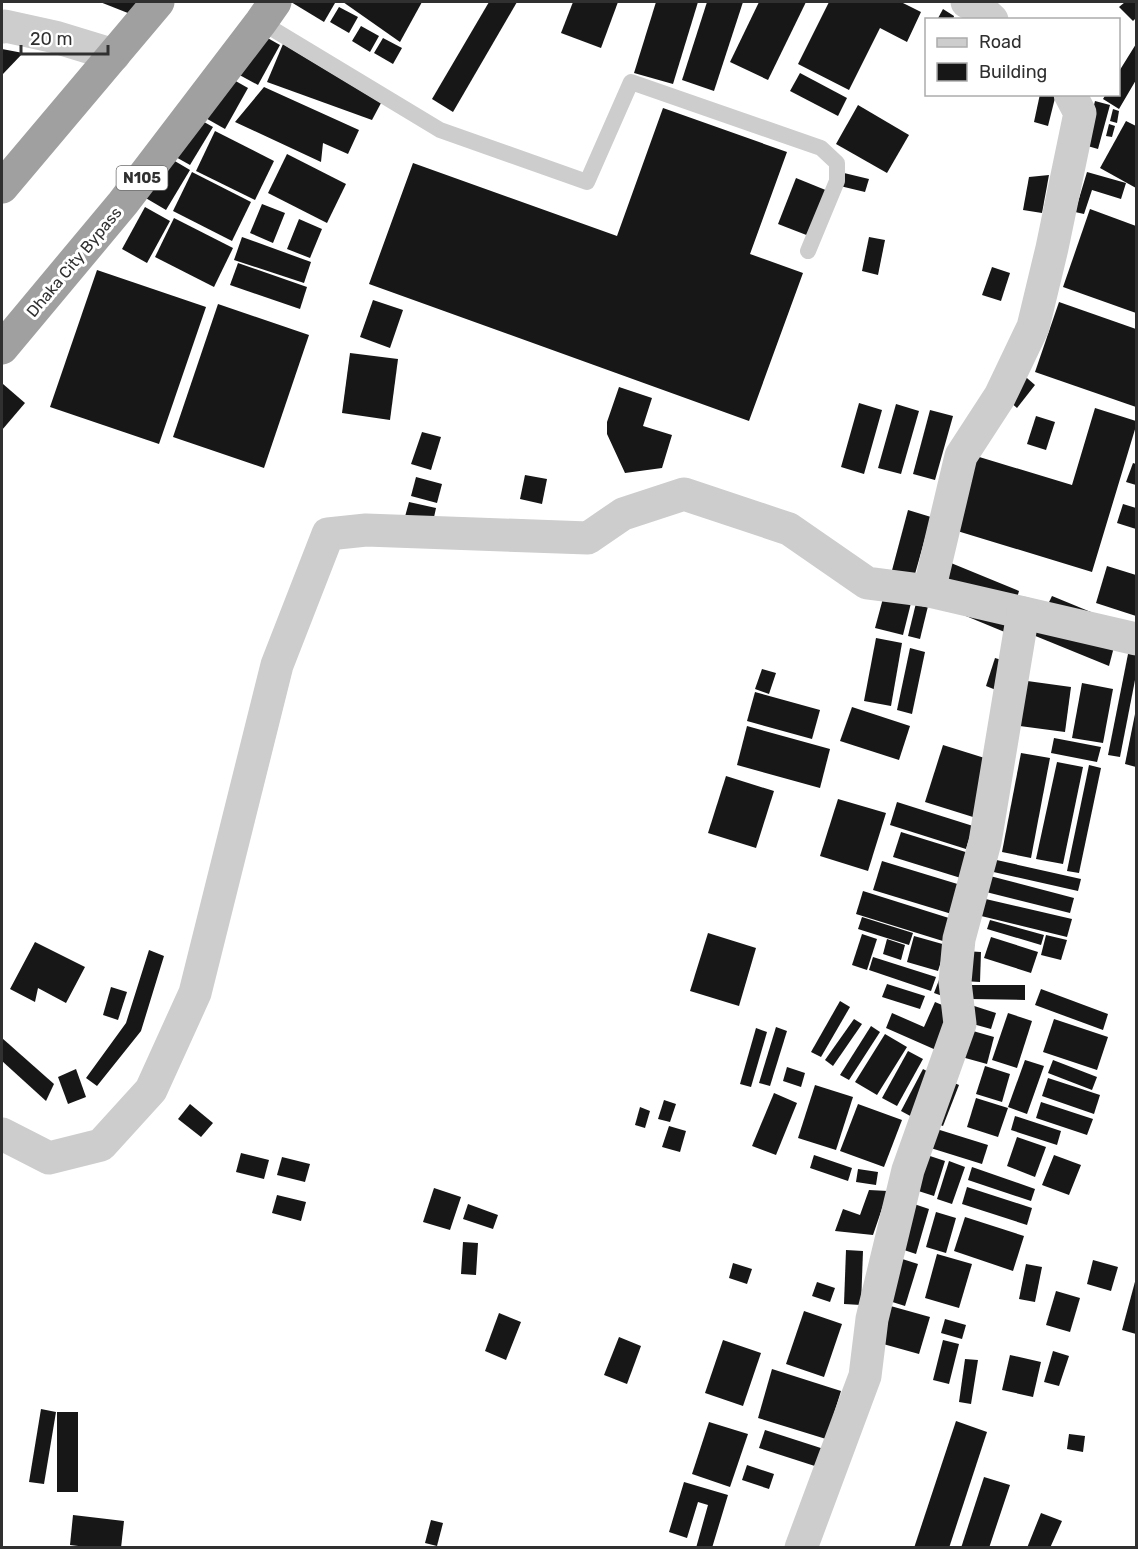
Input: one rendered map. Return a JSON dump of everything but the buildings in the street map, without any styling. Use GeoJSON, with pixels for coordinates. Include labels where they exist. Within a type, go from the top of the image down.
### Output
{"type":"FeatureCollection","features":[{"type":"Feature","properties":{"kind":"highway"},"geometry":{"type":"LineString","coordinates":[[2,187],[158,2]]}},
{"type":"Feature","properties":{"kind":"highway","name":"Dhaka City Bypass"},"geometry":{"type":"LineString","coordinates":[[2,348],[123,203],[268,12]]}},
{"type":"Feature","properties":{"kind":"street"},"geometry":{"type":"LineString","coordinates":[[967,2],[977,6],[990,18]]}},
{"type":"Feature","properties":{"kind":"street"},"geometry":{"type":"LineString","coordinates":[[2,27],[55,37],[114,55]]}},
{"type":"Feature","properties":{"kind":"street"},"geometry":{"type":"LineString","coordinates":[[929,591],[961,456],[1000,396],[1033,327],[1080,113],[1071,96]]}},
{"type":"Feature","properties":{"kind":"street"},"geometry":{"type":"LineString","coordinates":[[2,1134],[49,1158],[100,1145],[151,1090],[195,993],[277,665],[328,534],[366,530],[588,538],[623,514],[684,494],[789,529],[867,583],[929,591],[1137,639]]}},
{"type":"Feature","properties":{"kind":"street"},"geometry":{"type":"LineString","coordinates":[[801,1548],[865,1377],[872,1319],[908,1170],[960,1024],[955,982],[959,939],[985,842],[1023,613]]}},
{"type":"Feature","properties":{"kind":"lane"},"geometry":{"type":"LineString","coordinates":[[268,12],[440,130],[587,182],[631,82],[821,148],[837,163],[837,181],[808,251]]}}]}
